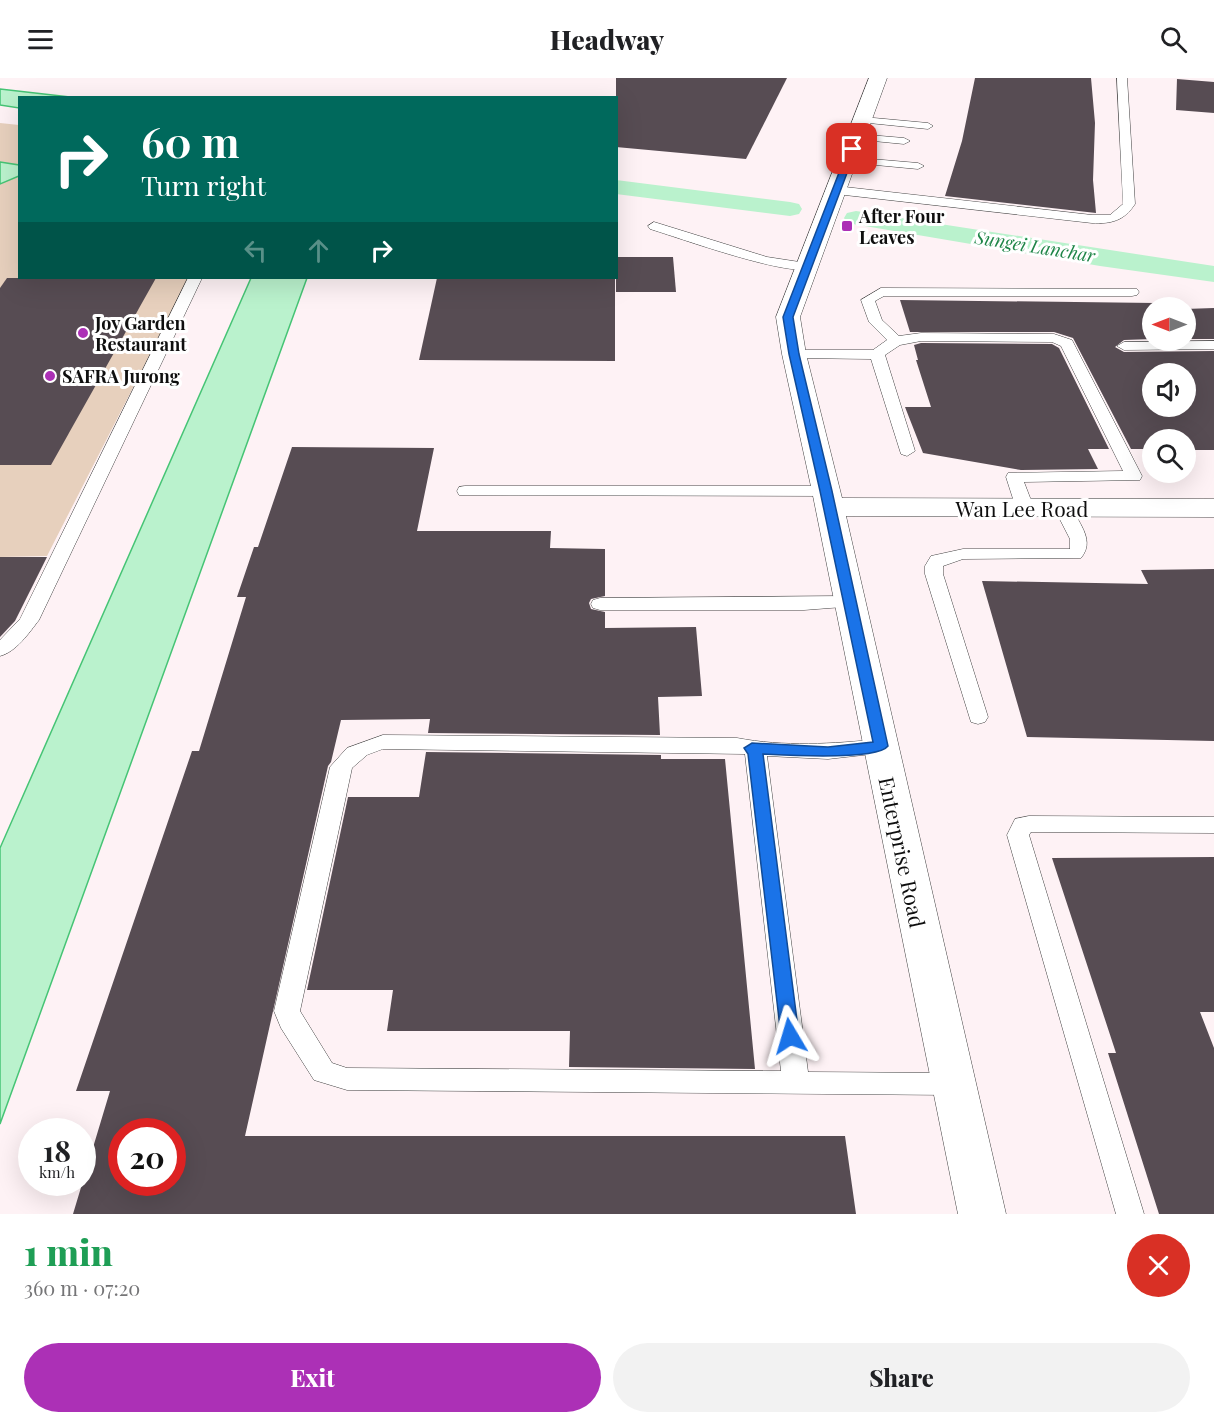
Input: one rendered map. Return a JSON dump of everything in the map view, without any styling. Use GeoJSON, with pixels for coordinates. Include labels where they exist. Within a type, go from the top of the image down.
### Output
{"type":"FeatureCollection","features":[{"type":"Feature","properties":{"kind":"street","name":"Enterprise Road"},"geometry":{"type":"LineString","coordinates":[[878,78],[788,317],[794,354],[828,499],[982,1214]]}},
{"type":"Feature","properties":{"kind":"street","name":"Wan Lee Road"},"geometry":{"type":"LineString","coordinates":[[828,499],[1025,508],[1214,508]]}},
{"type":"Feature","properties":{"kind":"lane"},"geometry":{"type":"LineString","coordinates":[[836,190],[1092,219],[1109,220],[1122,215],[1129,204],[1122,78]]}},
{"type":"Feature","properties":{"kind":"lane"},"geometry":{"type":"LineString","coordinates":[[860,129],[928,126]]}},
{"type":"Feature","properties":{"kind":"lane"},"geometry":{"type":"LineString","coordinates":[[860,129],[904,141]]}},
{"type":"Feature","properties":{"kind":"lane"},"geometry":{"type":"LineString","coordinates":[[848,160],[918,166]]}},
{"type":"Feature","properties":{"kind":"lane"},"geometry":{"type":"LineString","coordinates":[[654,226],[765,261],[806,267]]}},
{"type":"Feature","properties":{"kind":"lane"},"geometry":{"type":"LineString","coordinates":[[0,651],[29,620],[195,279]]}},
{"type":"Feature","properties":{"kind":"lane"},"geometry":{"type":"LineString","coordinates":[[896,341],[876,322],[868,300],[881,292],[1132,292]]}},
{"type":"Feature","properties":{"kind":"lane"},"geometry":{"type":"LineString","coordinates":[[794,354],[855,356],[877,354],[896,341],[921,337],[1054,338],[1067,343],[1134,476],[1014,477],[1025,508]]}},
{"type":"Feature","properties":{"kind":"lane"},"geometry":{"type":"LineString","coordinates":[[1124,346],[1214,345]]}},
{"type":"Feature","properties":{"kind":"lane"},"geometry":{"type":"LineString","coordinates":[[877,354],[907,450]]}},
{"type":"Feature","properties":{"kind":"lane"},"geometry":{"type":"LineString","coordinates":[[465,491],[828,499]]}},
{"type":"Feature","properties":{"kind":"lane"},"geometry":{"type":"LineString","coordinates":[[978,717],[933,566],[937,560],[963,554],[1075,554],[1079,549],[1079,539],[1063,508]]}},
{"type":"Feature","properties":{"kind":"lane"},"geometry":{"type":"LineString","coordinates":[[600,604],[849,602]]}},
{"type":"Feature","properties":{"kind":"lane"},"geometry":{"type":"LineString","coordinates":[[881,746],[828,752],[752,748],[737,745],[383,742],[357,750],[348,756],[341,767],[287,1011],[290,1021],[323,1072],[346,1080],[953,1084]]}},
{"type":"Feature","properties":{"kind":"lane"},"geometry":{"type":"LineString","coordinates":[[752,748],[756,754],[796,1083]]}},
{"type":"Feature","properties":{"kind":"lane"},"geometry":{"type":"LineString","coordinates":[[1130,1214],[1018,836],[1023,825],[1029,824],[1214,825]]}},
{"type":"Feature","properties":{"kind":"shaded area"},"geometry":{"type":"Polygon","coordinates":[[[0,89],[61,96],[18,96],[18,108],[0,105],[0,89]]]}},
{"type":"Feature","properties":{"kind":"shaded area"},"geometry":{"type":"Polygon","coordinates":[[[0,123],[18,125],[18,279],[188,279],[47,556],[0,557],[0,123]]]}},
{"type":"Feature","properties":{"kind":"shaded area"},"geometry":{"type":"Polygon","coordinates":[[[0,162],[18,165],[18,176],[0,184],[0,162]]]}},
{"type":"Feature","properties":{"kind":"shaded area"},"geometry":{"type":"Polygon","coordinates":[[[251,279],[307,279],[0,1124],[0,848],[251,279]]]}},
{"type":"Feature","properties":{"kind":"building"},"geometry":{"type":"Polygon","coordinates":[[[616,78],[787,78],[746,159],[618,147],[618,96],[616,96],[616,78]]]}},
{"type":"Feature","properties":{"kind":"building"},"geometry":{"type":"Polygon","coordinates":[[[975,78],[1091,78],[1095,123],[1093,180],[1096,213],[945,196],[962,141],[975,78]]]}},
{"type":"Feature","properties":{"kind":"building"},"geometry":{"type":"Polygon","coordinates":[[[1177,79],[1214,82],[1214,113],[1176,110],[1177,79]]]}},
{"type":"Feature","properties":{"kind":"building"},"geometry":{"type":"Polygon","coordinates":[[[618,257],[673,257],[676,292],[616,292],[618,257]]]}},
{"type":"Feature","properties":{"kind":"building","name":"SAFRA Jurong"},"geometry":{"type":"Polygon","coordinates":[[[7,278],[155,279],[51,465],[0,465],[0,288],[7,278]]]}},
{"type":"Feature","properties":{"kind":"building"},"geometry":{"type":"Polygon","coordinates":[[[437,279],[615,279],[615,361],[419,360],[437,279]]]}},
{"type":"Feature","properties":{"kind":"building"},"geometry":{"type":"Polygon","coordinates":[[[900,300],[1142,303],[1142,339],[1124,340],[1115,347],[1124,352],[1214,351],[1214,450],[1196,450],[1196,429],[1142,429],[1142,449],[1131,449],[1073,338],[1054,332],[910,332],[900,300]]]}},
{"type":"Feature","properties":{"kind":"building"},"geometry":{"type":"Polygon","coordinates":[[[1214,308],[1214,339],[1196,339],[1196,309],[1214,308]]]}},
{"type":"Feature","properties":{"kind":"building"},"geometry":{"type":"Polygon","coordinates":[[[921,343],[1052,344],[1059,348],[1109,449],[1088,449],[1098,469],[1021,470],[923,453],[905,407],[931,407],[916,360],[918,360],[914,345],[921,343]]]}},
{"type":"Feature","properties":{"kind":"building"},"geometry":{"type":"Polygon","coordinates":[[[292,447],[434,448],[417,531],[551,531],[550,548],[605,549],[605,596],[591,599],[589,603],[591,609],[605,612],[605,628],[696,627],[702,696],[658,697],[660,735],[428,733],[430,719],[341,720],[328,766],[245,1136],[845,1136],[856,1214],[73,1214],[78,1196],[96,1196],[96,1138],[110,1091],[76,1091],[192,751],[199,751],[246,597],[237,597],[254,547],[258,547],[292,447]]]}},
{"type":"Feature","properties":{"kind":"building"},"geometry":{"type":"Polygon","coordinates":[[[0,557],[47,557],[15,621],[0,637],[0,557]]]}},
{"type":"Feature","properties":{"kind":"building"},"geometry":{"type":"Polygon","coordinates":[[[1214,569],[1214,741],[1027,737],[982,581],[1148,584],[1141,570],[1214,569]]]}},
{"type":"Feature","properties":{"kind":"building"},"geometry":{"type":"Polygon","coordinates":[[[426,752],[661,755],[661,759],[725,759],[755,1069],[569,1067],[570,1031],[387,1031],[393,990],[307,990],[348,797],[419,797],[426,752]]]}},
{"type":"Feature","properties":{"kind":"building"},"geometry":{"type":"Polygon","coordinates":[[[1214,857],[1214,1012],[1200,1012],[1214,1048],[1214,1214],[1159,1214],[1108,1053],[1116,1053],[1052,858],[1214,857]]]}},
{"type":"Feature","properties":{"kind":"waterway","name":"Sungei Lanchar"},"geometry":{"type":"LineString","coordinates":[[618,187],[790,209]]}},
{"type":"Feature","properties":{"kind":"waterway","name":"Sungei Lanchar"},"geometry":{"type":"LineString","coordinates":[[856,218],[1100,258],[1214,274]]}},
{"type":"Feature","properties":{"kind":"place","name":"After Four Leaves"},"geometry":{"type":"Point","coordinates":[847,226]}},
{"type":"Feature","properties":{"kind":"place","name":"Joy Garden Restaurant"},"geometry":{"type":"Point","coordinates":[83,333]}},
{"type":"Feature","properties":{"kind":"place","name":"SAFRA Jurong"},"geometry":{"type":"Point","coordinates":[50,376]}},
{"type":"Feature","properties":{"kind":"route"},"geometry":{"type":"LineString","coordinates":[[790,1036],[756,754],[752,748],[828,752],[881,746],[790,336],[788,317],[852,149]]}}]}
